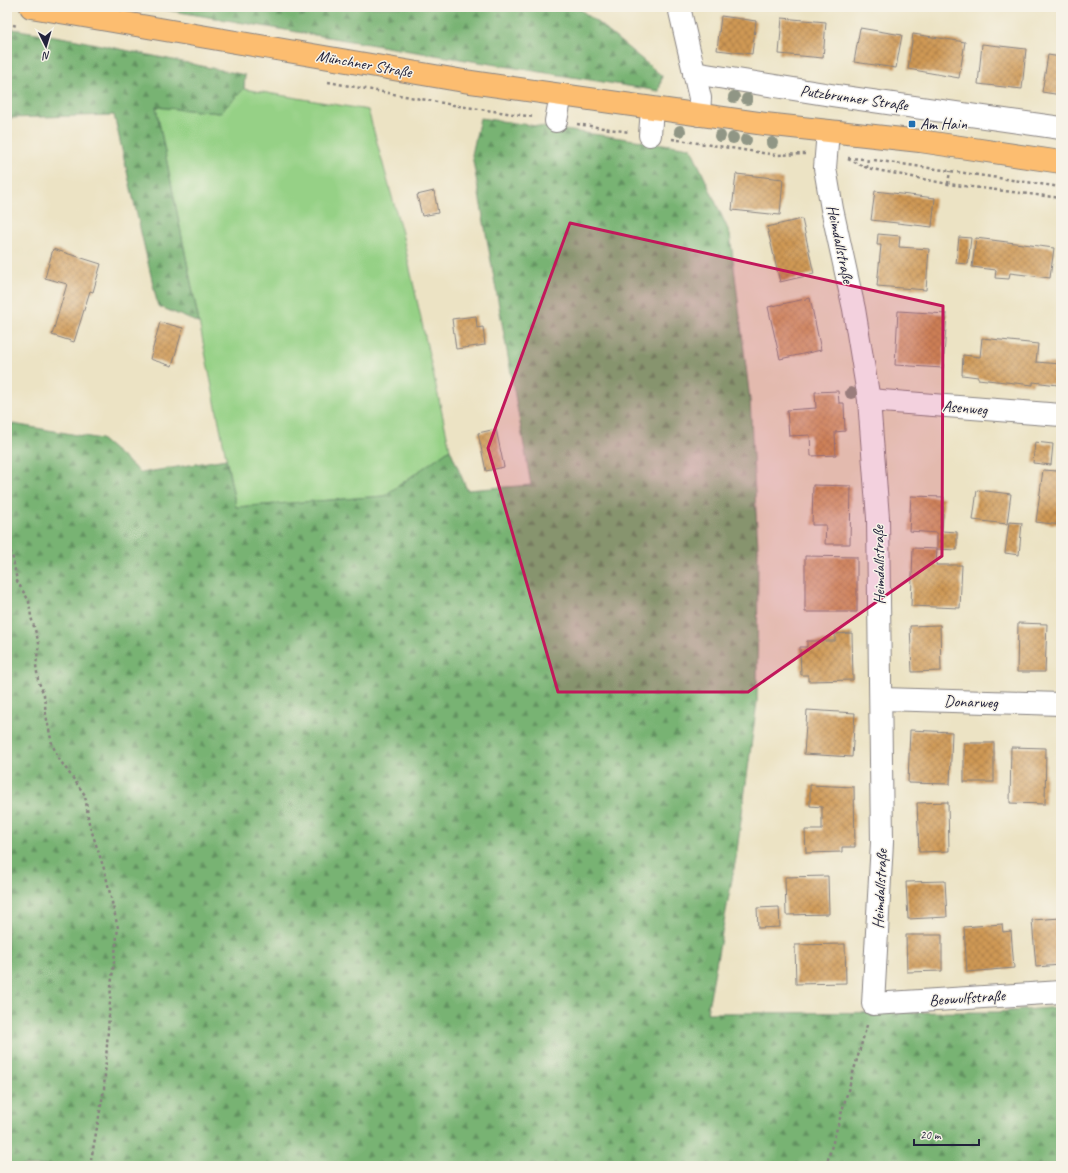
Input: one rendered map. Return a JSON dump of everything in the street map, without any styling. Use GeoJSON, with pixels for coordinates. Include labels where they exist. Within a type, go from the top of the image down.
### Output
{"type":"FeatureCollection","features":[{"type":"Feature","properties":{"kind":"main road","name":"Münchner Straße"},"geometry":{"type":"LineString","coordinates":[[30,7],[464,81],[699,115]]}},
{"type":"Feature","properties":{"kind":"main road"},"geometry":{"type":"LineString","coordinates":[[699,115],[913,140],[1061,162]]}},
{"type":"Feature","properties":{"kind":"street"},"geometry":{"type":"LineString","coordinates":[[679,7],[700,98],[699,115]]}},
{"type":"Feature","properties":{"kind":"street","name":"Putzbrunner Straße"},"geometry":{"type":"LineString","coordinates":[[694,73],[832,95],[1061,128]]}},
{"type":"Feature","properties":{"kind":"street"},"geometry":{"type":"LineString","coordinates":[[556,121],[561,96]]}},
{"type":"Feature","properties":{"kind":"street"},"geometry":{"type":"LineString","coordinates":[[650,135],[652,109]]}},
{"type":"Feature","properties":{"kind":"street","name":"Heimdallstraße"},"geometry":{"type":"LineString","coordinates":[[828,131],[825,168],[832,209],[854,309],[868,400],[878,518],[882,842],[874,1004]]}},
{"type":"Feature","properties":{"kind":"street","name":"Asenweg"},"geometry":{"type":"LineString","coordinates":[[868,400],[1061,415]]}},
{"type":"Feature","properties":{"kind":"street","name":"Donarweg"},"geometry":{"type":"LineString","coordinates":[[881,699],[1061,704]]}},
{"type":"Feature","properties":{"kind":"street","name":"Beowulfstraße"},"geometry":{"type":"LineString","coordinates":[[874,1004],[1061,992]]}},
{"type":"Feature","properties":{"kind":"path"},"geometry":{"type":"LineString","coordinates":[[698,143],[761,152]]}},
{"type":"Feature","properties":{"kind":"path"},"geometry":{"type":"LineString","coordinates":[[1061,187],[868,159],[846,158],[867,168],[948,184],[1061,198]]}},
{"type":"Feature","properties":{"kind":"path"},"geometry":{"type":"LineString","coordinates":[[7,546],[12,554],[17,581],[29,601],[31,617],[40,643],[36,665],[38,680],[44,695],[52,744],[59,759],[85,795],[89,823],[105,872],[118,928],[111,986],[104,1089],[90,1166]]}},
{"type":"Feature","properties":{"kind":"path"},"geometry":{"type":"LineString","coordinates":[[826,1166],[874,1004]]}},
{"type":"Feature","properties":{"kind":"highlighted area"},"geometry":{"type":"Polygon","coordinates":[[[570,223],[943,306],[942,556],[748,692],[558,692],[488,448],[570,223]]]}},
{"type":"Feature","properties":{"kind":"green space"},"geometry":{"type":"Polygon","coordinates":[[[149,7],[577,7],[662,76],[659,91],[149,7]]]}},
{"type":"Feature","properties":{"kind":"green space"},"geometry":{"type":"Polygon","coordinates":[[[7,28],[72,39],[245,75],[244,89],[220,113],[156,107],[199,323],[158,306],[114,115],[7,118],[7,28]]]}},
{"type":"Feature","properties":{"kind":"green space"},"geometry":{"type":"Polygon","coordinates":[[[244,89],[368,110],[402,233],[450,449],[384,496],[236,507],[156,107],[220,113],[244,89]]]}},
{"type":"Feature","properties":{"kind":"green space"},"geometry":{"type":"Polygon","coordinates":[[[480,118],[691,148],[730,234],[750,400],[758,548],[757,702],[736,858],[707,1013],[998,1012],[1061,1007],[1061,1166],[7,1166],[7,423],[101,439],[141,473],[226,459],[236,507],[384,496],[450,449],[467,490],[531,485],[472,155],[480,118]]]}},
{"type":"Feature","properties":{"kind":"building"},"geometry":{"type":"Polygon","coordinates":[[[721,16],[756,21],[752,54],[717,50],[721,16]]]}},
{"type":"Feature","properties":{"kind":"building"},"geometry":{"type":"Polygon","coordinates":[[[782,18],[826,22],[823,58],[779,54],[782,18]]]}},
{"type":"Feature","properties":{"kind":"building"},"geometry":{"type":"Polygon","coordinates":[[[860,28],[902,35],[896,68],[854,62],[860,28]]]}},
{"type":"Feature","properties":{"kind":"building"},"geometry":{"type":"Polygon","coordinates":[[[913,34],[965,42],[959,78],[908,69],[913,34]]]}},
{"type":"Feature","properties":{"kind":"building"},"geometry":{"type":"Polygon","coordinates":[[[982,44],[1026,49],[1022,89],[978,84],[982,44]]]}},
{"type":"Feature","properties":{"kind":"building"},"geometry":{"type":"Polygon","coordinates":[[[1048,55],[1061,57],[1061,95],[1042,92],[1048,55]]]}},
{"type":"Feature","properties":{"kind":"building"},"geometry":{"type":"Polygon","coordinates":[[[736,174],[783,179],[780,215],[732,210],[736,174]]]}},
{"type":"Feature","properties":{"kind":"building"},"geometry":{"type":"Polygon","coordinates":[[[434,191],[438,213],[422,216],[417,195],[434,191]]]}},
{"type":"Feature","properties":{"kind":"building"},"geometry":{"type":"Polygon","coordinates":[[[875,191],[935,198],[932,227],[871,220],[875,191]]]}},
{"type":"Feature","properties":{"kind":"building"},"geometry":{"type":"Polygon","coordinates":[[[802,219],[814,274],[780,282],[767,227],[802,219]]]}},
{"type":"Feature","properties":{"kind":"building"},"geometry":{"type":"Polygon","coordinates":[[[878,234],[900,236],[899,247],[929,249],[926,290],[877,286],[881,245],[877,245],[878,234]]]}},
{"type":"Feature","properties":{"kind":"building"},"geometry":{"type":"Polygon","coordinates":[[[959,237],[971,238],[968,264],[956,263],[959,237]]]}},
{"type":"Feature","properties":{"kind":"building"},"geometry":{"type":"Polygon","coordinates":[[[976,238],[1054,248],[1050,278],[1010,273],[1009,279],[995,278],[996,270],[972,267],[976,238]]]}},
{"type":"Feature","properties":{"kind":"building"},"geometry":{"type":"Polygon","coordinates":[[[53,249],[101,264],[93,292],[90,291],[74,342],[52,335],[67,284],[45,278],[53,249]]]}},
{"type":"Feature","properties":{"kind":"building"},"geometry":{"type":"Polygon","coordinates":[[[810,298],[821,350],[780,359],[768,307],[810,298]]]}},
{"type":"Feature","properties":{"kind":"building"},"geometry":{"type":"Polygon","coordinates":[[[898,311],[947,314],[943,368],[895,365],[898,311]]]}},
{"type":"Feature","properties":{"kind":"building"},"geometry":{"type":"Polygon","coordinates":[[[476,316],[477,328],[483,327],[485,345],[456,349],[452,319],[476,316]]]}},
{"type":"Feature","properties":{"kind":"building"},"geometry":{"type":"Polygon","coordinates":[[[160,322],[183,328],[172,366],[150,359],[160,322]]]}},
{"type":"Feature","properties":{"kind":"building"},"geometry":{"type":"Polygon","coordinates":[[[982,338],[1038,344],[1036,362],[1061,364],[1061,380],[1059,380],[1058,385],[1033,382],[1033,385],[978,379],[978,377],[962,375],[963,355],[980,357],[982,338]]]}},
{"type":"Feature","properties":{"kind":"building"},"geometry":{"type":"Polygon","coordinates":[[[838,391],[839,403],[844,403],[845,431],[835,432],[836,455],[811,456],[810,435],[789,436],[787,410],[816,408],[815,392],[838,391]]]}},
{"type":"Feature","properties":{"kind":"building"},"geometry":{"type":"Polygon","coordinates":[[[496,429],[504,467],[486,471],[478,433],[496,429]]]}},
{"type":"Feature","properties":{"kind":"building"},"geometry":{"type":"Polygon","coordinates":[[[1035,442],[1053,444],[1051,465],[1033,463],[1035,442]]]}},
{"type":"Feature","properties":{"kind":"building"},"geometry":{"type":"Polygon","coordinates":[[[1059,466],[1061,466],[1061,525],[1036,522],[1043,470],[1058,471],[1059,466]]]}},
{"type":"Feature","properties":{"kind":"building"},"geometry":{"type":"Polygon","coordinates":[[[813,485],[851,486],[850,544],[825,544],[826,525],[812,525],[813,485]]]}},
{"type":"Feature","properties":{"kind":"building"},"geometry":{"type":"Polygon","coordinates":[[[977,490],[1011,494],[1007,524],[973,520],[977,490]]]}},
{"type":"Feature","properties":{"kind":"building"},"geometry":{"type":"Polygon","coordinates":[[[911,496],[944,497],[942,531],[957,532],[957,550],[937,549],[937,533],[909,531],[911,496]]]}},
{"type":"Feature","properties":{"kind":"building"},"geometry":{"type":"Polygon","coordinates":[[[1009,522],[1022,523],[1019,555],[1005,553],[1009,522]]]}},
{"type":"Feature","properties":{"kind":"building"},"geometry":{"type":"Polygon","coordinates":[[[913,548],[937,549],[936,565],[962,565],[960,608],[911,606],[913,548]]]}},
{"type":"Feature","properties":{"kind":"building"},"geometry":{"type":"Polygon","coordinates":[[[805,556],[857,557],[857,612],[805,612],[805,556]]]}},
{"type":"Feature","properties":{"kind":"building"},"geometry":{"type":"Polygon","coordinates":[[[1018,623],[1047,624],[1045,672],[1017,672],[1018,623]]]}},
{"type":"Feature","properties":{"kind":"building"},"geometry":{"type":"Polygon","coordinates":[[[940,625],[941,671],[912,672],[910,626],[940,625]]]}},
{"type":"Feature","properties":{"kind":"building"},"geometry":{"type":"Polygon","coordinates":[[[852,633],[853,680],[808,681],[808,675],[801,675],[800,647],[807,647],[807,641],[835,641],[835,634],[852,633]]]}},
{"type":"Feature","properties":{"kind":"building"},"geometry":{"type":"Polygon","coordinates":[[[807,710],[855,713],[852,757],[804,754],[807,710]]]}},
{"type":"Feature","properties":{"kind":"building"},"geometry":{"type":"Polygon","coordinates":[[[910,730],[952,732],[950,784],[908,783],[910,730]]]}},
{"type":"Feature","properties":{"kind":"building"},"geometry":{"type":"Polygon","coordinates":[[[964,743],[994,743],[994,782],[964,782],[964,743]]]}},
{"type":"Feature","properties":{"kind":"building"},"geometry":{"type":"Polygon","coordinates":[[[1011,747],[1046,748],[1045,804],[1010,803],[1011,747]]]}},
{"type":"Feature","properties":{"kind":"building"},"geometry":{"type":"Polygon","coordinates":[[[810,785],[854,787],[855,847],[842,847],[842,852],[806,853],[805,830],[822,830],[822,807],[810,806],[810,785]]]}},
{"type":"Feature","properties":{"kind":"building"},"geometry":{"type":"Polygon","coordinates":[[[948,802],[949,851],[919,852],[917,803],[948,802]]]}},
{"type":"Feature","properties":{"kind":"building"},"geometry":{"type":"Polygon","coordinates":[[[828,876],[829,914],[786,915],[785,877],[828,876]]]}},
{"type":"Feature","properties":{"kind":"building"},"geometry":{"type":"Polygon","coordinates":[[[945,881],[947,917],[908,919],[906,882],[945,881]]]}},
{"type":"Feature","properties":{"kind":"building"},"geometry":{"type":"Polygon","coordinates":[[[779,907],[780,927],[758,928],[757,908],[779,907]]]}},
{"type":"Feature","properties":{"kind":"building"},"geometry":{"type":"Polygon","coordinates":[[[1061,918],[1061,965],[1036,967],[1032,920],[1061,918]]]}},
{"type":"Feature","properties":{"kind":"building"},"geometry":{"type":"Polygon","coordinates":[[[1002,924],[1003,932],[1011,931],[1014,968],[967,972],[964,927],[1002,924]]]}},
{"type":"Feature","properties":{"kind":"building"},"geometry":{"type":"Polygon","coordinates":[[[906,935],[942,935],[942,971],[907,972],[906,935]]]}},
{"type":"Feature","properties":{"kind":"building"},"geometry":{"type":"Polygon","coordinates":[[[845,944],[846,983],[796,984],[795,945],[845,944]]]}},
{"type":"Feature","properties":{"kind":"place","name":"Am Hain"},"geometry":{"type":"Point","coordinates":[912,124]}}]}
